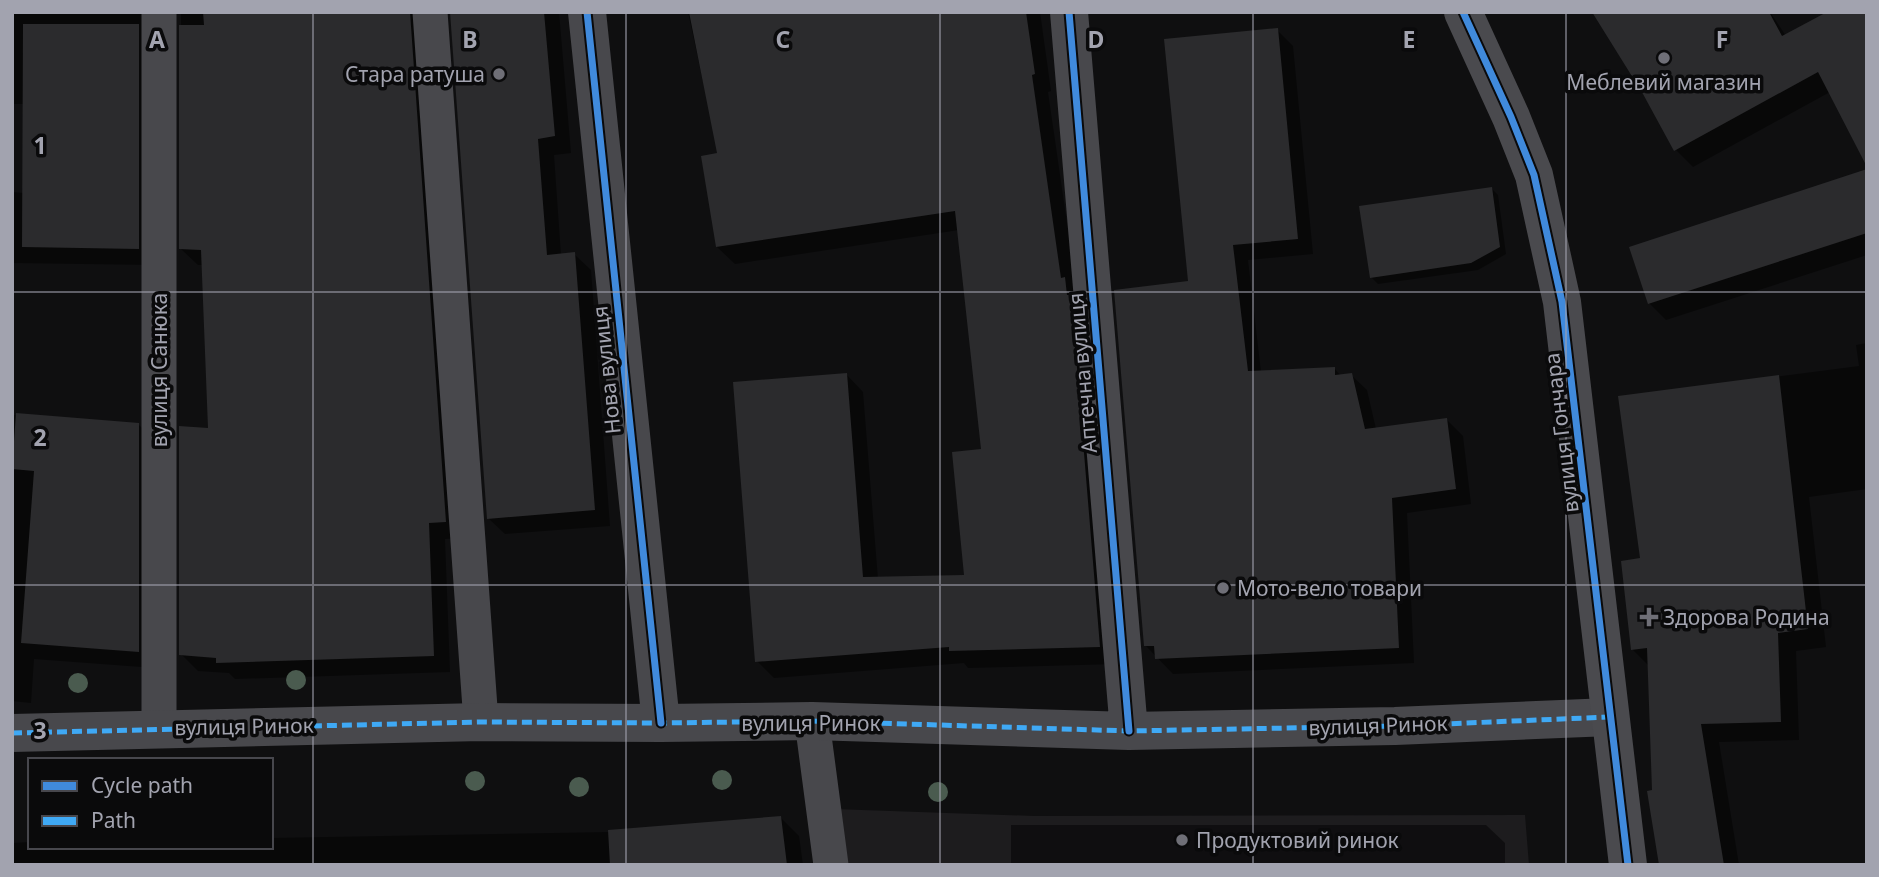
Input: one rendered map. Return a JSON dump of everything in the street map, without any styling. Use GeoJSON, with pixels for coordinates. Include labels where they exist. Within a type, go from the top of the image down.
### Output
{"type":"FeatureCollection","features":[{"type":"Feature","properties":{"kind":"street","name":"Нова вулиця"},"geometry":{"type":"LineString","coordinates":[[587,12],[661,723]]}},
{"type":"Feature","properties":{"kind":"street","name":"Аптечна вулиця"},"geometry":{"type":"LineString","coordinates":[[1069,12],[1129,731]]}},
{"type":"Feature","properties":{"kind":"street","name":"вулиця Гончара"},"geometry":{"type":"LineString","coordinates":[[1463,12],[1496,81],[1534,175],[1562,302],[1628,865]]}},
{"type":"Feature","properties":{"kind":"street","name":"вулиця Ринок"},"geometry":{"type":"LineString","coordinates":[[12,733],[481,722],[812,721],[1129,731],[1395,726],[1610,716]]}},
{"type":"Feature","properties":{"kind":"lane","name":"вулиця Санюка"},"geometry":{"type":"LineString","coordinates":[[159,12],[159,728]]}},
{"type":"Feature","properties":{"kind":"lane"},"geometry":{"type":"LineString","coordinates":[[430,12],[481,722]]}},
{"type":"Feature","properties":{"kind":"lane"},"geometry":{"type":"LineString","coordinates":[[812,721],[831,865]]}},
{"type":"Feature","properties":{"kind":"shaded area","name":"Продуктовий ринок"},"geometry":{"type":"Polygon","coordinates":[[[834,809],[1034,816],[1525,815],[1529,865],[840,865],[834,809]]]}},
{"type":"Feature","properties":{"kind":"building"},"geometry":{"type":"Polygon","coordinates":[[[203,12],[410,12],[446,522],[429,523],[434,656],[216,663],[216,658],[179,655],[179,426],[208,428],[201,250],[179,249],[179,25],[204,25],[203,12]]]}},
{"type":"Feature","properties":{"kind":"building"},"geometry":{"type":"Polygon","coordinates":[[[450,12],[544,12],[555,136],[538,139],[547,255],[575,252],[595,510],[487,519],[450,12]]]}},
{"type":"Feature","properties":{"kind":"building"},"geometry":{"type":"Polygon","coordinates":[[[689,12],[1026,12],[1035,74],[1032,75],[1061,278],[1065,277],[1067,295],[1071,295],[1100,647],[949,651],[949,647],[755,662],[733,382],[847,373],[863,577],[964,575],[952,452],[981,449],[955,211],[716,247],[701,156],[717,153],[689,12]]]}},
{"type":"Feature","properties":{"kind":"building"},"geometry":{"type":"Polygon","coordinates":[[[1592,12],[1769,12],[1782,36],[1827,12],[1867,12],[1867,167],[1818,72],[1674,151],[1643,94],[1592,12]]]}},
{"type":"Feature","properties":{"kind":"building"},"geometry":{"type":"Polygon","coordinates":[[[23,24],[139,24],[139,249],[22,247],[23,24]]]}},
{"type":"Feature","properties":{"kind":"building"},"geometry":{"type":"Polygon","coordinates":[[[1278,28],[1298,239],[1233,245],[1248,371],[1335,367],[1335,375],[1352,373],[1365,429],[1447,418],[1456,489],[1392,498],[1399,648],[1155,659],[1154,646],[1144,646],[1114,290],[1188,281],[1164,39],[1278,28]]]}},
{"type":"Feature","properties":{"kind":"building"},"geometry":{"type":"Polygon","coordinates":[[[1867,169],[1867,233],[1648,304],[1629,247],[1867,169]]]}},
{"type":"Feature","properties":{"kind":"building"},"geometry":{"type":"Polygon","coordinates":[[[1492,187],[1500,247],[1471,263],[1370,278],[1359,206],[1492,187]]]}},
{"type":"Feature","properties":{"kind":"building"},"geometry":{"type":"Polygon","coordinates":[[[1779,375],[1808,629],[1778,633],[1781,722],[1701,724],[1724,865],[1659,865],[1647,791],[1652,790],[1647,648],[1631,650],[1621,561],[1640,558],[1618,396],[1779,375]]]}},
{"type":"Feature","properties":{"kind":"building"},"geometry":{"type":"Polygon","coordinates":[[[16,413],[139,423],[139,652],[21,643],[34,471],[12,469],[16,413]]]}},
{"type":"Feature","properties":{"kind":"building"},"geometry":{"type":"Polygon","coordinates":[[[781,816],[787,865],[610,865],[608,830],[781,816]]]}},
{"type":"Feature","properties":{"kind":"marked path"},"geometry":{"type":"LineString","coordinates":[[12,733],[481,722],[812,721],[1129,731],[1395,726],[1610,717]]}},
{"type":"Feature","properties":{"kind":"cycle path"},"geometry":{"type":"LineString","coordinates":[[587,12],[661,723]]}},
{"type":"Feature","properties":{"kind":"cycle path"},"geometry":{"type":"LineString","coordinates":[[1069,12],[1129,731]]}},
{"type":"Feature","properties":{"kind":"cycle path"},"geometry":{"type":"LineString","coordinates":[[1463,12],[1534,175],[1562,302],[1628,865]]}},
{"type":"Feature","properties":{"kind":"place","name":"Меблевий магазин"},"geometry":{"type":"Point","coordinates":[1664,58]}},
{"type":"Feature","properties":{"kind":"place","name":"Стара ратуша"},"geometry":{"type":"Point","coordinates":[499,74]}},
{"type":"Feature","properties":{"kind":"place","name":"Мото-вело товари"},"geometry":{"type":"Point","coordinates":[1223,588]}},
{"type":"Feature","properties":{"kind":"place","name":"Здорова Родина"},"geometry":{"type":"Point","coordinates":[1649,617]}},
{"type":"Feature","properties":{"kind":"place","name":"Продуктовий ринок"},"geometry":{"type":"Point","coordinates":[1182,840]}}]}
